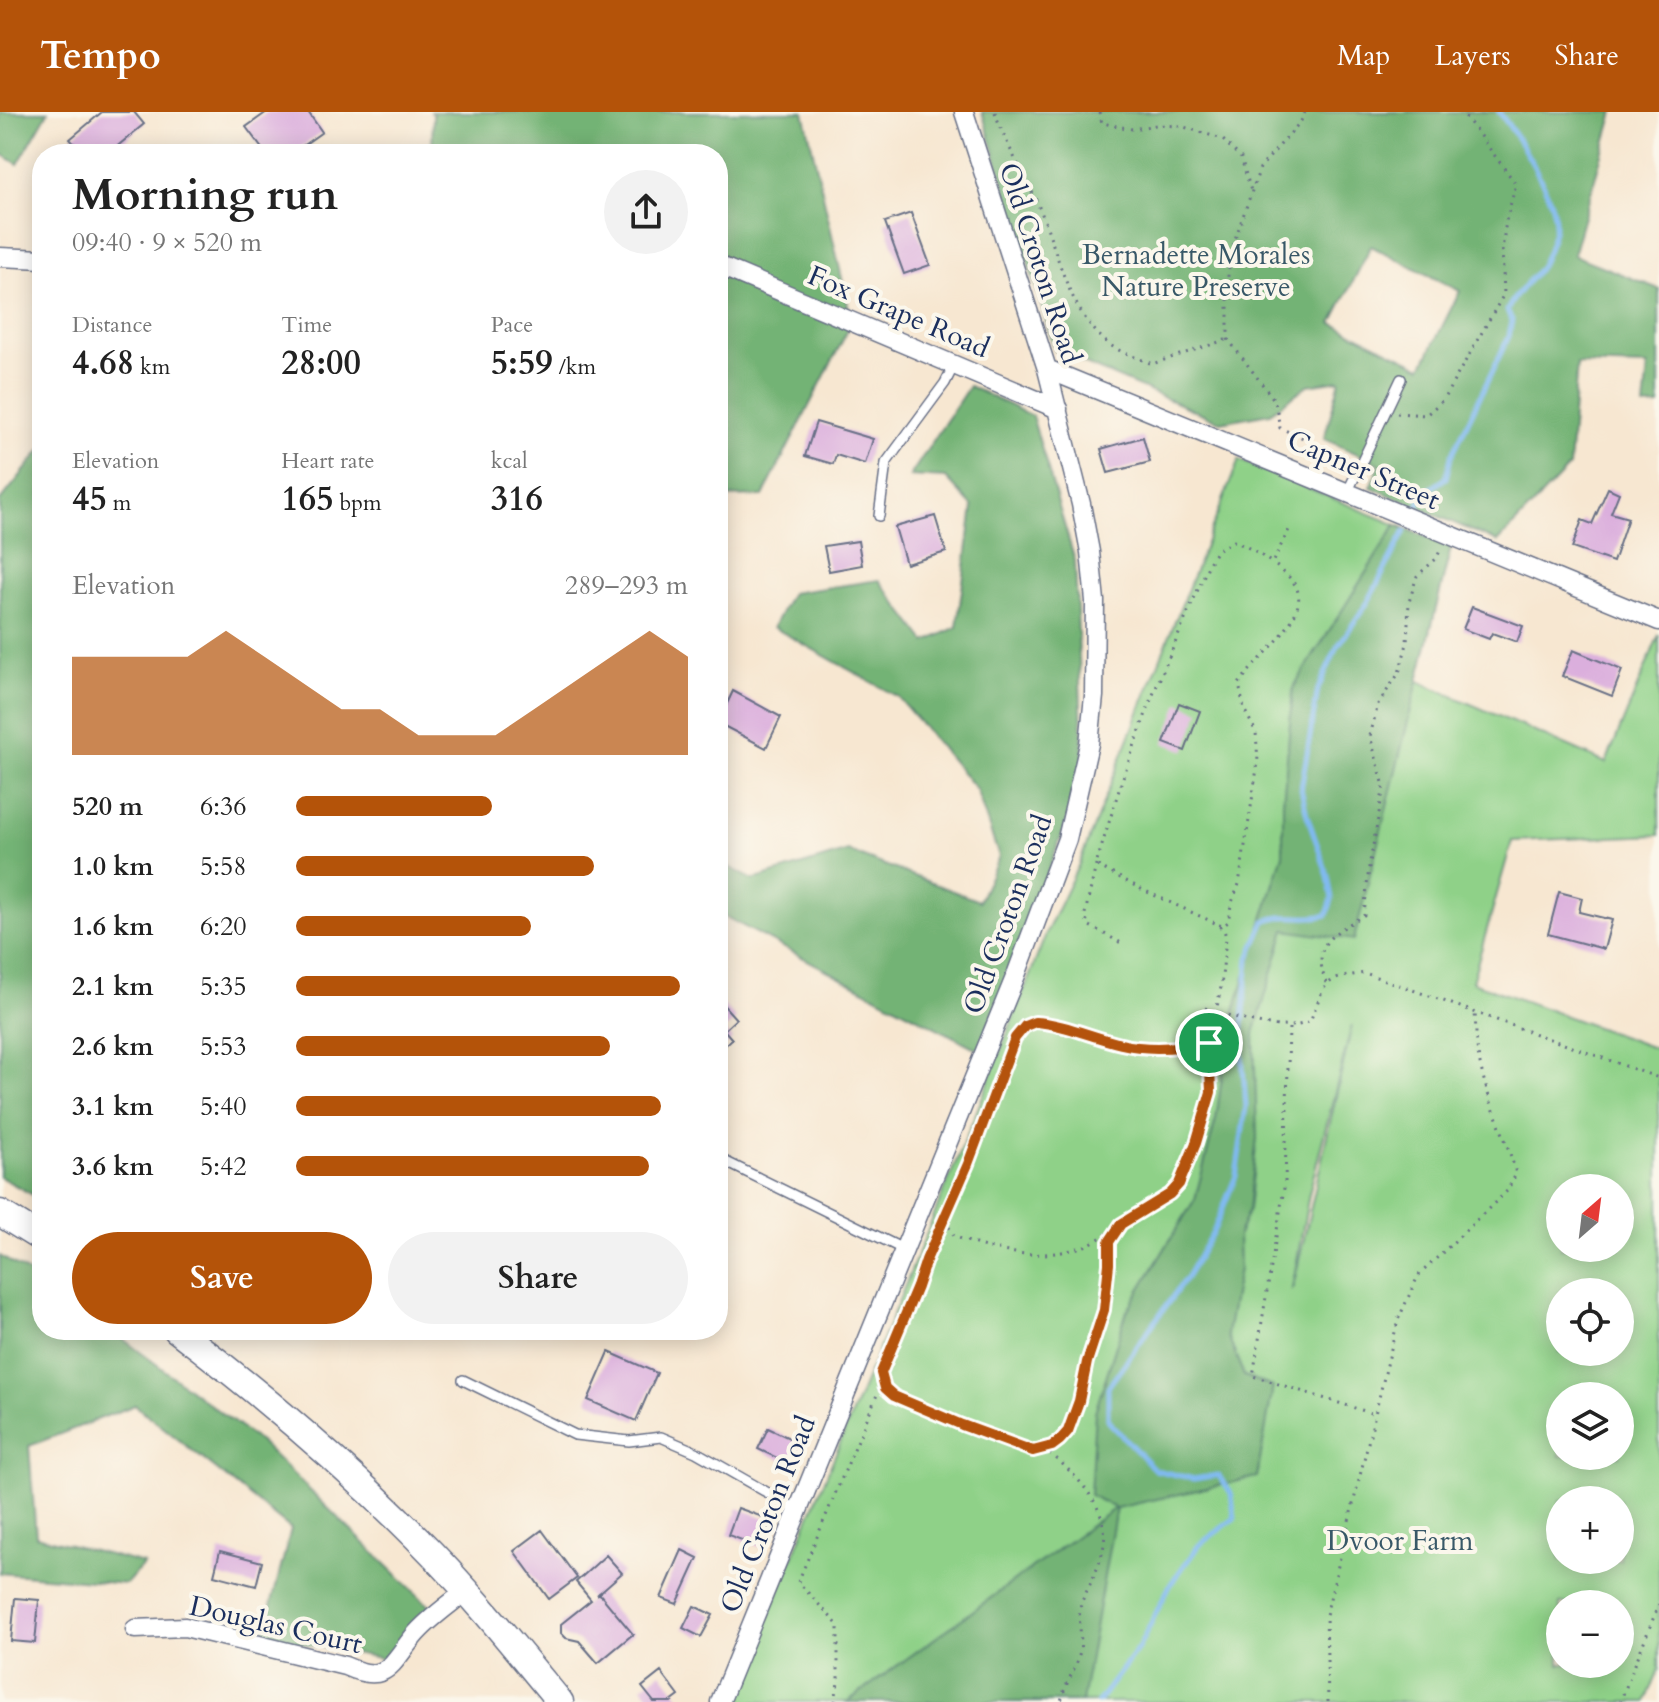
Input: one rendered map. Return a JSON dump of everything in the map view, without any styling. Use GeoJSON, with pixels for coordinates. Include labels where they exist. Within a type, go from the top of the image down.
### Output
{"type":"FeatureCollection","features":[{"type":"Feature","properties":{"kind":"main road"},"geometry":{"type":"LineString","coordinates":[[0,1213],[32,1233]]}},
{"type":"Feature","properties":{"kind":"main road"},"geometry":{"type":"LineString","coordinates":[[190,1340],[312,1439],[418,1539],[560,1702]]}},
{"type":"Feature","properties":{"kind":"street","name":"Old Croton Road"},"geometry":{"type":"LineString","coordinates":[[720,1702],[1051,885],[1080,791],[1089,744],[1094,696],[1095,601],[1083,516],[1047,369],[964,112]]}},
{"type":"Feature","properties":{"kind":"street"},"geometry":{"type":"LineString","coordinates":[[0,257],[32,259]]}},
{"type":"Feature","properties":{"kind":"street","name":"Fox Grape Road"},"geometry":{"type":"LineString","coordinates":[[728,269],[1058,409]]}},
{"type":"Feature","properties":{"kind":"street","name":"Capner Street"},"geometry":{"type":"LineString","coordinates":[[1047,369],[1659,621]]}},
{"type":"Feature","properties":{"kind":"street","name":"Douglas Court"},"geometry":{"type":"LineString","coordinates":[[135,1629],[185,1627],[345,1666],[366,1676],[381,1672],[395,1662],[415,1635],[466,1591]]}},
{"type":"Feature","properties":{"kind":"lane"},"geometry":{"type":"LineString","coordinates":[[879,516],[886,463],[937,394],[954,365]]}},
{"type":"Feature","properties":{"kind":"lane"},"geometry":{"type":"LineString","coordinates":[[1347,493],[1401,379]]}},
{"type":"Feature","properties":{"kind":"lane"},"geometry":{"type":"LineString","coordinates":[[728,1163],[905,1250]]}},
{"type":"Feature","properties":{"kind":"lane"},"geometry":{"type":"LineString","coordinates":[[463,1380],[575,1435],[629,1441],[661,1437],[696,1452],[798,1510]]}},
{"type":"Feature","properties":{"kind":"path"},"geometry":{"type":"LineString","coordinates":[[995,112],[1038,206],[1063,279],[1079,309],[1104,342],[1152,364],[1228,339]]}},
{"type":"Feature","properties":{"kind":"path"},"geometry":{"type":"LineString","coordinates":[[1099,112],[1102,123],[1132,129],[1156,125],[1181,126],[1222,139],[1241,158],[1251,191]]}},
{"type":"Feature","properties":{"kind":"path"},"geometry":{"type":"LineString","coordinates":[[1305,112],[1301,121],[1260,168],[1251,191],[1228,272],[1228,339],[1275,401],[1280,428],[1361,463]]}},
{"type":"Feature","properties":{"kind":"path"},"geometry":{"type":"LineString","coordinates":[[1385,412],[1426,415],[1443,400],[1504,294],[1502,250],[1516,184],[1462,112]]}},
{"type":"Feature","properties":{"kind":"path"},"geometry":{"type":"LineString","coordinates":[[1272,563],[1291,526]]}},
{"type":"Feature","properties":{"kind":"path"},"geometry":{"type":"LineString","coordinates":[[1327,983],[1319,955],[1324,944],[1364,915],[1369,867],[1384,786],[1370,736],[1378,704],[1399,673],[1407,644],[1409,602],[1417,576],[1436,559],[1449,535]]}},
{"type":"Feature","properties":{"kind":"path"},"geometry":{"type":"LineString","coordinates":[[1096,865],[1215,923],[1223,926],[1228,922],[1239,884],[1258,762],[1256,732],[1244,709],[1239,684],[1291,622],[1299,601],[1295,585],[1272,563],[1234,541],[1218,549],[1211,559],[1147,711],[1096,865],[1085,914],[1088,925],[1123,944]]}},
{"type":"Feature","properties":{"kind":"path"},"geometry":{"type":"LineString","coordinates":[[945,1220],[954,1236],[964,1241],[995,1250],[1035,1254],[1077,1249],[1115,1230],[1135,1214],[1170,1194],[1179,1184],[1196,1143],[1211,1092],[1209,1043],[1221,987],[1226,937],[1224,930],[1215,923]]}},
{"type":"Feature","properties":{"kind":"path"},"geometry":{"type":"LineString","coordinates":[[1205,1008],[1289,1028],[1310,1021],[1323,986],[1335,977],[1365,973],[1659,1078]]}},
{"type":"Feature","properties":{"kind":"path"},"geometry":{"type":"LineString","coordinates":[[1328,1702],[1326,1615],[1398,1320],[1418,1276],[1507,1191],[1516,1174],[1509,1145],[1492,1107],[1480,1066],[1475,1012]]}},
{"type":"Feature","properties":{"kind":"path"},"geometry":{"type":"LineString","coordinates":[[1115,1230],[1109,1242],[1104,1310],[1087,1362],[1079,1401],[1068,1431],[1060,1440],[1033,1451],[922,1409],[894,1396],[885,1388],[881,1373],[885,1362],[945,1220],[1015,1038],[1025,1026],[1035,1022],[1062,1025],[1098,1038],[1142,1048],[1209,1043]]}},
{"type":"Feature","properties":{"kind":"path"},"geometry":{"type":"LineString","coordinates":[[1289,1028],[1285,1182],[1253,1376],[1374,1414]]}},
{"type":"Feature","properties":{"kind":"path"},"geometry":{"type":"LineString","coordinates":[[835,1702],[838,1625],[798,1582],[882,1381]]}},
{"type":"Feature","properties":{"kind":"path"},"geometry":{"type":"LineString","coordinates":[[1044,1448],[1079,1480],[1104,1523],[1104,1547],[1094,1579],[1081,1604],[1078,1623],[1081,1648],[1063,1689],[1061,1702]]}},
{"type":"Feature","properties":{"kind":"path"},"geometry":{"type":"LineString","coordinates":[[1620,1702],[1659,1604]]}},
{"type":"Feature","properties":{"kind":"green space"},"geometry":{"type":"Polygon","coordinates":[[[0,112],[48,112],[18,164],[0,153],[0,112]]]}},
{"type":"Feature","properties":{"kind":"green space"},"geometry":{"type":"Polygon","coordinates":[[[430,112],[804,112],[852,322],[763,496],[728,497],[728,144],[432,144],[433,113],[430,112]]]}},
{"type":"Feature","properties":{"kind":"green space","name":"Bernadette Morales Nature Preserve"},"geometry":{"type":"Polygon","coordinates":[[[982,112],[1614,112],[1573,255],[1659,289],[1659,406],[1644,407],[1648,366],[1577,364],[1569,467],[1498,542],[1371,487],[1380,464],[1324,439],[1340,380],[1308,385],[1270,413],[1221,422],[1055,351],[982,112]],[[1371,246],[1332,323],[1422,367],[1460,291],[1371,246]]]}},
{"type":"Feature","properties":{"kind":"green space"},"geometry":{"type":"Polygon","coordinates":[[[969,386],[1032,416],[1075,561],[1084,778],[979,1050],[728,918],[728,866],[753,880],[848,851],[979,901],[999,857],[976,789],[898,697],[773,627],[791,593],[879,580],[926,642],[957,627],[973,507],[946,478],[910,476],[969,386]]]}},
{"type":"Feature","properties":{"kind":"green space","name":"Dvoor Farm"},"geometry":{"type":"Polygon","coordinates":[[[1239,460],[1451,547],[1418,681],[1606,763],[1659,635],[1659,835],[1512,841],[1472,982],[1659,1050],[1659,1669],[1646,1702],[733,1702],[975,1116],[1048,929],[1079,864],[1239,460]],[[1352,1025],[1309,1194],[1292,1288],[1293,1287],[1352,1025]]]}},
{"type":"Feature","properties":{"kind":"green space"},"geometry":{"type":"Polygon","coordinates":[[[32,461],[32,1195],[0,1177],[0,501],[32,461]]]}},
{"type":"Feature","properties":{"kind":"green space"},"geometry":{"type":"Polygon","coordinates":[[[1396,525],[1451,547],[1354,940],[1285,930],[1254,1034],[1257,1138],[1249,1209],[1238,1235],[1239,1269],[1227,1334],[1244,1376],[1273,1387],[1257,1477],[1116,1508],[1082,1702],[847,1702],[1115,1508],[1090,1495],[1095,1412],[1127,1311],[1195,1199],[1216,1119],[1229,1029],[1283,854],[1283,803],[1293,688],[1396,525]]]}},
{"type":"Feature","properties":{"kind":"green space"},"geometry":{"type":"Polygon","coordinates":[[[0,1256],[32,1275],[32,1340],[124,1340],[261,1443],[431,1608],[395,1661],[263,1636],[291,1529],[135,1405],[29,1446],[36,1536],[144,1564],[126,1584],[0,1573],[0,1256]]]}},
{"type":"Feature","properties":{"kind":"building"},"geometry":{"type":"Polygon","coordinates":[[[102,112],[134,112],[144,124],[120,144],[74,144],[70,139],[102,112]]]}},
{"type":"Feature","properties":{"kind":"building"},"geometry":{"type":"Polygon","coordinates":[[[267,112],[308,112],[322,132],[305,144],[259,144],[246,127],[267,112]]]}},
{"type":"Feature","properties":{"kind":"building"},"geometry":{"type":"Polygon","coordinates":[[[911,213],[930,265],[904,274],[885,222],[911,213]]]}},
{"type":"Feature","properties":{"kind":"building"},"geometry":{"type":"Polygon","coordinates":[[[816,422],[873,439],[865,464],[836,455],[833,464],[805,456],[816,422]]]}},
{"type":"Feature","properties":{"kind":"building"},"geometry":{"type":"Polygon","coordinates":[[[1143,437],[1150,462],[1108,473],[1101,449],[1143,437]]]}},
{"type":"Feature","properties":{"kind":"building"},"geometry":{"type":"Polygon","coordinates":[[[1608,488],[1619,493],[1611,513],[1628,518],[1613,562],[1572,548],[1582,520],[1592,524],[1608,488]]]}},
{"type":"Feature","properties":{"kind":"building"},"geometry":{"type":"Polygon","coordinates":[[[935,516],[946,552],[906,564],[895,527],[935,516]]]}},
{"type":"Feature","properties":{"kind":"building"},"geometry":{"type":"Polygon","coordinates":[[[858,541],[862,565],[829,571],[824,546],[858,541]]]}},
{"type":"Feature","properties":{"kind":"building"},"geometry":{"type":"Polygon","coordinates":[[[1472,607],[1523,626],[1517,642],[1492,633],[1489,639],[1463,629],[1472,607]]]}},
{"type":"Feature","properties":{"kind":"building"},"geometry":{"type":"Polygon","coordinates":[[[1573,650],[1622,670],[1612,696],[1562,676],[1573,650]]]}},
{"type":"Feature","properties":{"kind":"building"},"geometry":{"type":"Polygon","coordinates":[[[733,691],[781,717],[766,748],[728,728],[728,702],[733,691]]]}},
{"type":"Feature","properties":{"kind":"building"},"geometry":{"type":"Polygon","coordinates":[[[1179,703],[1200,711],[1185,751],[1164,743],[1179,703]]]}},
{"type":"Feature","properties":{"kind":"building"},"geometry":{"type":"Polygon","coordinates":[[[1559,892],[1582,898],[1579,912],[1612,920],[1604,949],[1548,934],[1559,892]]]}},
{"type":"Feature","properties":{"kind":"building"},"geometry":{"type":"Polygon","coordinates":[[[728,1010],[736,1019],[728,1026],[728,1010]]]}},
{"type":"Feature","properties":{"kind":"building"},"geometry":{"type":"Polygon","coordinates":[[[609,1352],[657,1373],[636,1421],[588,1400],[609,1352]]]}},
{"type":"Feature","properties":{"kind":"building"},"geometry":{"type":"Polygon","coordinates":[[[768,1428],[802,1444],[792,1465],[758,1449],[768,1428]]]}},
{"type":"Feature","properties":{"kind":"building"},"geometry":{"type":"Polygon","coordinates":[[[738,1508],[771,1520],[761,1547],[728,1535],[738,1508]]]}},
{"type":"Feature","properties":{"kind":"building"},"geometry":{"type":"Polygon","coordinates":[[[542,1530],[577,1578],[549,1599],[514,1551],[542,1530]]]}},
{"type":"Feature","properties":{"kind":"building"},"geometry":{"type":"Polygon","coordinates":[[[682,1550],[698,1558],[677,1604],[661,1598],[682,1550]]]}},
{"type":"Feature","properties":{"kind":"building"},"geometry":{"type":"Polygon","coordinates":[[[220,1551],[262,1562],[256,1586],[214,1575],[220,1551]]]}},
{"type":"Feature","properties":{"kind":"building"},"geometry":{"type":"Polygon","coordinates":[[[606,1555],[622,1573],[599,1593],[633,1634],[598,1663],[579,1641],[566,1638],[561,1633],[561,1624],[591,1600],[576,1582],[606,1555]]]}},
{"type":"Feature","properties":{"kind":"building"},"geometry":{"type":"Polygon","coordinates":[[[15,1598],[39,1600],[35,1643],[11,1641],[15,1598]]]}},
{"type":"Feature","properties":{"kind":"building"},"geometry":{"type":"Polygon","coordinates":[[[694,1606],[713,1615],[701,1637],[683,1628],[694,1606]]]}},
{"type":"Feature","properties":{"kind":"building"},"geometry":{"type":"Polygon","coordinates":[[[661,1672],[679,1696],[671,1702],[654,1702],[642,1687],[661,1672]]]}},
{"type":"Feature","properties":{"kind":"waterway"},"geometry":{"type":"LineString","coordinates":[[1417,508],[1424,493],[1446,478],[1451,457],[1509,336],[1512,320],[1507,311],[1541,265],[1554,229],[1554,212],[1542,182],[1499,112]]}},
{"type":"Feature","properties":{"kind":"waterway"},"geometry":{"type":"LineString","coordinates":[[1098,1702],[1139,1647],[1170,1585],[1199,1545],[1235,1518],[1231,1493],[1218,1475],[1194,1479],[1155,1470],[1108,1421],[1108,1387],[1188,1275],[1214,1230],[1236,1176],[1246,1106],[1241,1043],[1249,958],[1265,921],[1280,917],[1327,915],[1332,899],[1328,876],[1301,789],[1318,689],[1338,646],[1368,602],[1405,531]]}},
{"type":"Feature","properties":{"kind":"route"},"geometry":{"type":"LineString","coordinates":[[1035,1022],[1062,1025],[1098,1038],[1142,1048],[1209,1043],[1211,1092],[1196,1143],[1179,1184],[1170,1194],[1121,1224],[1109,1242],[1104,1310],[1087,1362],[1079,1401],[1068,1431],[1060,1440],[1052,1446],[1033,1451],[922,1409],[894,1396],[885,1388],[881,1373],[1019,1032],[1035,1022]]}}]}
